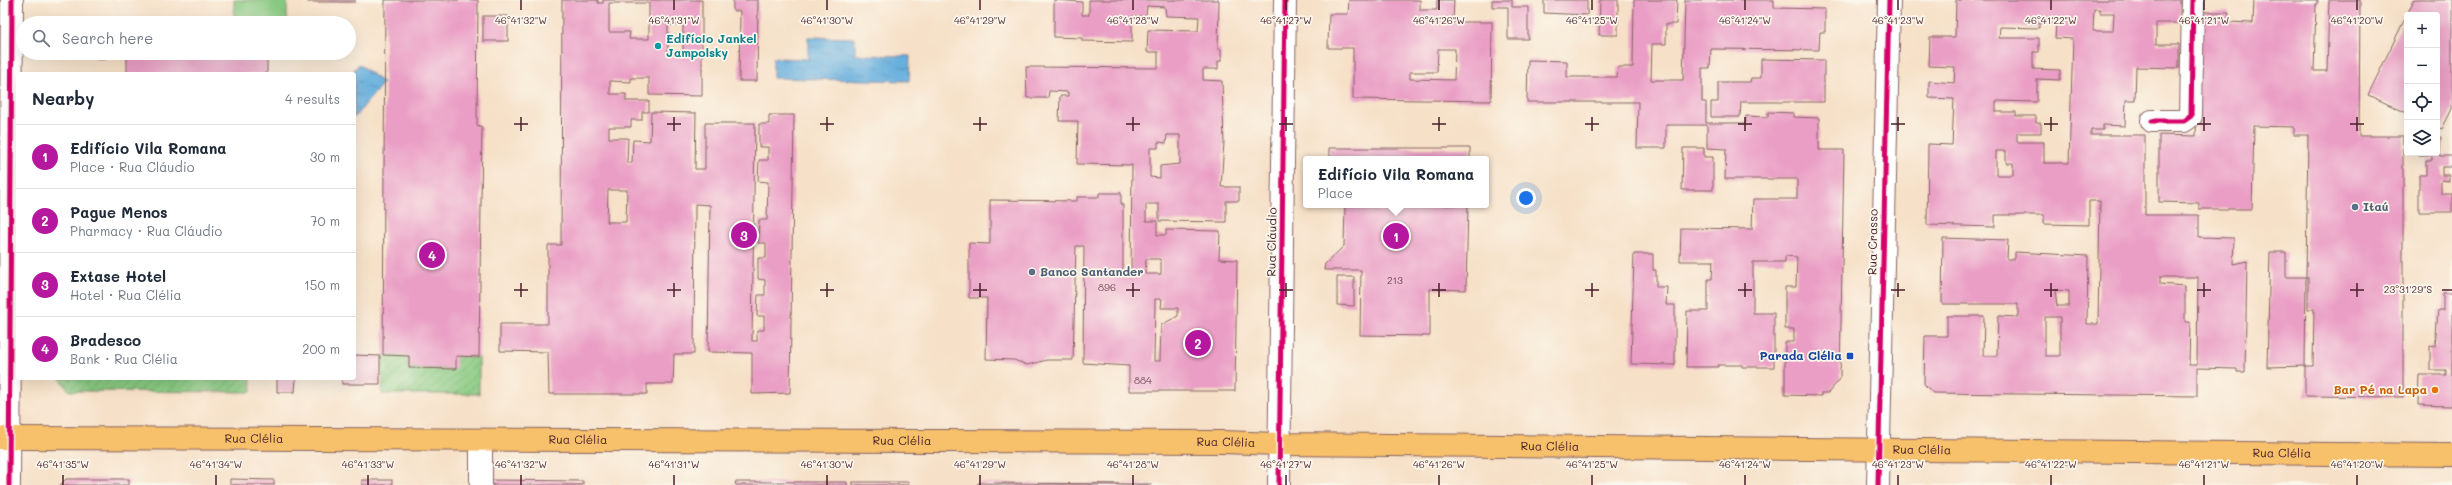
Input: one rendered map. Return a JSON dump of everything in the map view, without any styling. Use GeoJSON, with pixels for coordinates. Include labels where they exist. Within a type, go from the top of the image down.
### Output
{"type":"FeatureCollection","features":[{"type":"Feature","properties":{"kind":"main road","name":"Rua Clélia"},"geometry":{"type":"LineString","coordinates":[[5,438],[1223,442],[1280,444],[2452,455]]}},
{"type":"Feature","properties":{"kind":"street"},"geometry":{"type":"LineString","coordinates":[[9,485],[5,438],[12,0]]}},
{"type":"Feature","properties":{"kind":"street","name":"Rua Cláudio"},"geometry":{"type":"LineString","coordinates":[[1279,485],[1285,0]]}},
{"type":"Feature","properties":{"kind":"street","name":"Rua Crasso"},"geometry":{"type":"LineString","coordinates":[[1878,485],[1888,0]]}},
{"type":"Feature","properties":{"kind":"street"},"geometry":{"type":"LineString","coordinates":[[2152,121],[2184,122],[2191,116],[2193,0]]}},
{"type":"Feature","properties":{"kind":"street"},"geometry":{"type":"LineString","coordinates":[[481,440],[481,485]]}},
{"type":"Feature","properties":{"kind":"green space"},"geometry":{"type":"Polygon","coordinates":[[[234,0],[287,0],[287,16],[234,16],[234,0]]]}},
{"type":"Feature","properties":{"kind":"green space"},"geometry":{"type":"Polygon","coordinates":[[[383,355],[409,356],[409,368],[455,369],[456,356],[479,357],[479,394],[382,394],[383,355]]]}},
{"type":"Feature","properties":{"kind":"green space"},"geometry":{"type":"Polygon","coordinates":[[[61,380],[251,380],[251,392],[69,391],[61,380]]]}},
{"type":"Feature","properties":{"kind":"water"},"geometry":{"type":"Polygon","coordinates":[[[808,37],[855,38],[855,55],[910,56],[909,81],[773,78],[773,58],[808,59],[808,37]]]}},
{"type":"Feature","properties":{"kind":"water"},"geometry":{"type":"Polygon","coordinates":[[[359,64],[383,83],[356,116],[356,72],[353,72],[359,64]]]}},
{"type":"Feature","properties":{"kind":"building"},"geometry":{"type":"Polygon","coordinates":[[[308,0],[355,0],[355,2],[308,2],[308,0]]]}},
{"type":"Feature","properties":{"kind":"building"},"geometry":{"type":"Polygon","coordinates":[[[385,0],[478,0],[477,125],[482,127],[479,357],[456,356],[456,369],[409,368],[409,356],[383,355],[385,0]]]}},
{"type":"Feature","properties":{"kind":"building"},"geometry":{"type":"Polygon","coordinates":[[[562,0],[598,0],[598,3],[603,3],[603,0],[702,0],[702,96],[649,95],[649,78],[631,78],[631,82],[610,81],[610,94],[626,94],[626,101],[649,101],[649,112],[642,112],[642,120],[631,120],[631,127],[609,127],[609,138],[628,138],[627,163],[632,163],[633,140],[650,141],[651,112],[696,113],[695,169],[705,169],[705,123],[755,123],[752,341],[757,341],[757,330],[764,330],[764,316],[757,316],[758,295],[765,295],[765,280],[758,279],[758,258],[766,258],[766,243],[758,243],[759,220],[767,220],[768,182],[758,181],[759,160],[768,160],[768,147],[759,147],[759,124],[769,124],[769,115],[794,115],[790,393],[752,394],[752,353],[708,352],[710,205],[695,204],[694,354],[674,354],[673,384],[647,384],[647,394],[549,394],[548,352],[500,351],[500,324],[548,324],[548,245],[561,245],[562,0]],[[609,3],[609,32],[630,32],[629,39],[649,39],[649,3],[609,3]],[[668,25],[668,52],[683,53],[683,25],[668,25]],[[608,190],[607,222],[626,222],[627,190],[608,190]]]}},
{"type":"Feature","properties":{"kind":"building"},"geometry":{"type":"Polygon","coordinates":[[[733,0],[758,0],[757,81],[739,81],[740,11],[733,11],[733,0]]]}},
{"type":"Feature","properties":{"kind":"building"},"geometry":{"type":"Polygon","coordinates":[[[1054,0],[1082,2],[1082,15],[1089,15],[1089,0],[1219,0],[1218,49],[1221,49],[1221,61],[1218,61],[1218,69],[1203,69],[1203,80],[1222,81],[1224,142],[1221,187],[1239,187],[1239,201],[1226,201],[1226,222],[1159,221],[1159,204],[1146,204],[1146,221],[1157,221],[1157,235],[1166,235],[1166,230],[1220,231],[1219,259],[1237,260],[1235,391],[1129,391],[1129,366],[1083,363],[1084,246],[1076,246],[1073,360],[1047,360],[1027,365],[1014,360],[986,359],[987,298],[969,298],[969,243],[990,244],[990,200],[1077,201],[1077,197],[1099,197],[1099,193],[1121,193],[1121,205],[1123,205],[1123,274],[1131,274],[1132,165],[1077,164],[1078,121],[1059,121],[1060,96],[1068,96],[1068,92],[1049,91],[1048,98],[1027,98],[1026,67],[1158,68],[1158,52],[1147,52],[1148,30],[1198,31],[1199,17],[1166,16],[1165,7],[1147,6],[1146,16],[1132,16],[1132,42],[1082,41],[1082,38],[1054,37],[1054,0]],[[1167,135],[1166,143],[1158,142],[1158,148],[1150,148],[1150,177],[1160,178],[1160,166],[1180,164],[1180,135],[1167,135]],[[1146,259],[1145,274],[1161,274],[1161,259],[1146,259]],[[1155,299],[1154,361],[1160,361],[1161,325],[1178,316],[1178,308],[1161,308],[1162,299],[1155,299]]]}},
{"type":"Feature","properties":{"kind":"building"},"geometry":{"type":"Polygon","coordinates":[[[1349,0],[1420,0],[1420,10],[1437,10],[1437,0],[1454,0],[1453,22],[1492,22],[1491,101],[1353,99],[1353,48],[1328,48],[1329,14],[1348,14],[1349,0]],[[1438,49],[1437,72],[1410,72],[1410,79],[1454,80],[1455,49],[1438,49]]]}},
{"type":"Feature","properties":{"kind":"building"},"geometry":{"type":"Polygon","coordinates":[[[1492,0],[1512,0],[1512,7],[1528,7],[1528,39],[1508,39],[1508,7],[1492,7],[1492,0]]]}},
{"type":"Feature","properties":{"kind":"building"},"geometry":{"type":"Polygon","coordinates":[[[1544,0],[1587,0],[1587,15],[1544,13],[1544,0]]]}},
{"type":"Feature","properties":{"kind":"building"},"geometry":{"type":"Polygon","coordinates":[[[1600,0],[1618,0],[1618,35],[1599,35],[1600,0]]]}},
{"type":"Feature","properties":{"kind":"building"},"geometry":{"type":"Polygon","coordinates":[[[1634,0],[1677,0],[1676,24],[1666,24],[1666,44],[1652,44],[1651,80],[1683,80],[1685,0],[1774,0],[1774,8],[1825,9],[1825,32],[1820,32],[1819,50],[1711,49],[1710,68],[1702,68],[1702,102],[1706,102],[1706,123],[1746,123],[1746,116],[1768,117],[1768,112],[1794,113],[1794,117],[1819,118],[1819,150],[1844,150],[1840,379],[1828,393],[1821,393],[1821,396],[1785,395],[1785,342],[1794,342],[1794,329],[1785,329],[1785,287],[1796,287],[1797,257],[1785,256],[1785,262],[1753,262],[1753,313],[1774,313],[1774,367],[1718,365],[1718,367],[1686,367],[1687,311],[1708,311],[1708,279],[1712,279],[1713,261],[1680,261],[1681,228],[1752,229],[1753,199],[1797,199],[1797,179],[1725,179],[1726,149],[1707,148],[1707,125],[1666,125],[1666,148],[1637,148],[1638,102],[1527,102],[1528,60],[1567,61],[1567,77],[1617,77],[1618,67],[1633,67],[1634,0]]]}},
{"type":"Feature","properties":{"kind":"building"},"geometry":{"type":"Polygon","coordinates":[[[1956,0],[2180,0],[2180,23],[2156,23],[2156,44],[2179,44],[2179,68],[2136,67],[2135,100],[2126,100],[2125,126],[2103,125],[2103,130],[2091,130],[2091,135],[2145,135],[2145,215],[2199,215],[2199,237],[2234,238],[2233,264],[2247,261],[2245,372],[2237,372],[2237,369],[2197,368],[2197,396],[1933,393],[1924,384],[1925,336],[1947,336],[1947,316],[1984,316],[1983,356],[1997,356],[1998,316],[2018,317],[2018,304],[1942,304],[1943,238],[2008,240],[2007,259],[2015,259],[2015,252],[2088,256],[2087,324],[2098,324],[2100,201],[2089,201],[2089,225],[2044,224],[2044,215],[1995,215],[1995,227],[1927,225],[1928,144],[1952,145],[1954,99],[1929,98],[1929,81],[1954,83],[1955,67],[1929,66],[1930,37],[1955,37],[1956,0]],[[2094,9],[2093,31],[2113,31],[2114,13],[2100,13],[2100,9],[2094,9]],[[2039,23],[2039,28],[2000,27],[1999,38],[2039,38],[2039,52],[2033,52],[2033,69],[2060,70],[2060,80],[2037,79],[2037,102],[1996,101],[1996,112],[2016,112],[2016,116],[2036,116],[2036,123],[2041,123],[2041,133],[2017,133],[2017,142],[2044,142],[2044,163],[2069,163],[2073,39],[2055,38],[2056,24],[2039,23]],[[1996,151],[1996,175],[2013,175],[2013,163],[2006,163],[2006,151],[1996,151]],[[2160,277],[2160,284],[2185,286],[2185,322],[2190,322],[2189,365],[2197,365],[2198,277],[2160,277]],[[2055,290],[2057,306],[2069,306],[2069,291],[2055,290]],[[2045,317],[2045,356],[2060,356],[2060,317],[2045,317]]]}},
{"type":"Feature","properties":{"kind":"building"},"geometry":{"type":"Polygon","coordinates":[[[2254,0],[2318,0],[2318,4],[2316,4],[2314,71],[2327,71],[2329,0],[2360,0],[2359,136],[2403,136],[2403,397],[2305,396],[2305,366],[2313,366],[2314,309],[2308,309],[2308,277],[2306,277],[2308,135],[2294,135],[2294,127],[2254,126],[2252,209],[2199,209],[2199,203],[2159,202],[2159,135],[2196,136],[2200,12],[2229,12],[2228,22],[2253,23],[2254,0]]]}},
{"type":"Feature","properties":{"kind":"building"},"geometry":{"type":"Polygon","coordinates":[[[2414,0],[2452,0],[2452,109],[2442,129],[2440,128],[2440,12],[2408,12],[2414,0]]]}},
{"type":"Feature","properties":{"kind":"building"},"geometry":{"type":"Polygon","coordinates":[[[483,16],[508,16],[508,41],[483,41],[483,16]]]}},
{"type":"Feature","properties":{"kind":"building"},"geometry":{"type":"Polygon","coordinates":[[[2404,21],[2404,112],[2368,95],[2404,21]]]}},
{"type":"Feature","properties":{"kind":"building"},"geometry":{"type":"Polygon","coordinates":[[[1761,59],[1824,60],[1824,102],[1741,102],[1740,117],[1711,117],[1711,102],[1718,102],[1718,82],[1750,82],[1751,78],[1761,78],[1761,59]]]}},
{"type":"Feature","properties":{"kind":"building"},"geometry":{"type":"Polygon","coordinates":[[[127,60],[267,60],[267,72],[127,72],[127,60]]]}},
{"type":"Feature","properties":{"kind":"building"},"geometry":{"type":"Polygon","coordinates":[[[1329,148],[1470,148],[1470,156],[1331,156],[1329,154],[1329,148]]]}},
{"type":"Feature","properties":{"kind":"building"},"geometry":{"type":"Polygon","coordinates":[[[1683,148],[1704,148],[1704,157],[1713,157],[1713,190],[1682,190],[1683,148]]]}},
{"type":"Feature","properties":{"kind":"building"},"geometry":{"type":"Polygon","coordinates":[[[2432,156],[2452,156],[2452,167],[2442,167],[2442,175],[2449,175],[2449,181],[2441,180],[2441,194],[2452,194],[2452,212],[2419,212],[2419,175],[2426,175],[2426,160],[2432,160],[2432,156]]]}},
{"type":"Feature","properties":{"kind":"building"},"geometry":{"type":"Polygon","coordinates":[[[1345,208],[1468,208],[1466,290],[1430,289],[1430,336],[1360,335],[1361,270],[1324,270],[1325,264],[1344,246],[1345,208]]]}},
{"type":"Feature","properties":{"kind":"building"},"geometry":{"type":"Polygon","coordinates":[[[2270,252],[2286,252],[2286,277],[2306,277],[2305,366],[2267,367],[2270,252]]]}},
{"type":"Feature","properties":{"kind":"building"},"geometry":{"type":"Polygon","coordinates":[[[1634,254],[1653,254],[1653,270],[1656,270],[1656,287],[1667,287],[1666,305],[1675,305],[1675,365],[1631,364],[1634,254]]]}},
{"type":"Feature","properties":{"kind":"building"},"geometry":{"type":"Polygon","coordinates":[[[1337,277],[1354,277],[1354,306],[1337,305],[1337,277]]]}},
{"type":"Feature","properties":{"kind":"building"},"geometry":{"type":"Polygon","coordinates":[[[2443,293],[2452,293],[2452,406],[2418,405],[2419,375],[2446,375],[2446,370],[2430,370],[2430,346],[2435,347],[2438,310],[2443,310],[2443,293]]]}},
{"type":"Feature","properties":{"kind":"building"},"geometry":{"type":"Polygon","coordinates":[[[356,355],[380,356],[380,384],[342,384],[342,380],[356,380],[356,355]]]}},
{"type":"Feature","properties":{"kind":"building"},"geometry":{"type":"Polygon","coordinates":[[[277,380],[296,380],[295,392],[277,392],[277,380]]]}},
{"type":"Feature","properties":{"kind":"building"},"geometry":{"type":"Polygon","coordinates":[[[66,479],[129,479],[129,485],[60,485],[66,479]]]}},
{"type":"Feature","properties":{"kind":"building"},"geometry":{"type":"Polygon","coordinates":[[[230,479],[274,480],[274,485],[230,485],[230,479]]]}},
{"type":"Feature","properties":{"kind":"building"},"geometry":{"type":"Polygon","coordinates":[[[362,480],[392,480],[392,485],[362,485],[362,480]]]}},
{"type":"Feature","properties":{"kind":"building"},"geometry":{"type":"Polygon","coordinates":[[[489,480],[583,481],[583,485],[489,485],[489,480]]]}},
{"type":"Feature","properties":{"kind":"building"},"geometry":{"type":"Polygon","coordinates":[[[735,482],[847,482],[847,485],[736,485],[735,482]]]}},
{"type":"Feature","properties":{"kind":"building"},"geometry":{"type":"Polygon","coordinates":[[[853,482],[908,482],[908,485],[853,485],[853,482]]]}},
{"type":"Feature","properties":{"kind":"building"},"geometry":{"type":"Polygon","coordinates":[[[978,483],[1151,484],[1151,485],[977,485],[978,483]]]}},
{"type":"Feature","properties":{"kind":"cycle path"},"geometry":{"type":"LineString","coordinates":[[9,485],[12,0]]}},
{"type":"Feature","properties":{"kind":"cycle path"},"geometry":{"type":"LineString","coordinates":[[1279,485],[1285,0]]}},
{"type":"Feature","properties":{"kind":"cycle path"},"geometry":{"type":"LineString","coordinates":[[1878,485],[1889,0]]}},
{"type":"Feature","properties":{"kind":"cycle path"},"geometry":{"type":"LineString","coordinates":[[2152,121],[2184,121],[2191,116],[2193,0]]}},
{"type":"Feature","properties":{"kind":"place","name":"Edifício Jankel Jampolsky"},"geometry":{"type":"Point","coordinates":[658,46]}},
{"type":"Feature","properties":{"kind":"place","name":"Itaú"},"geometry":{"type":"Point","coordinates":[2355,207]}},
{"type":"Feature","properties":{"kind":"place","name":"Extase Hotel"},"geometry":{"type":"Point","coordinates":[744,235]}},
{"type":"Feature","properties":{"kind":"place","name":"Edifício Vila Romana"},"geometry":{"type":"Point","coordinates":[1396,236]}},
{"type":"Feature","properties":{"kind":"place","name":"Bradesco"},"geometry":{"type":"Point","coordinates":[432,255]}},
{"type":"Feature","properties":{"kind":"place","name":"Banco Santander"},"geometry":{"type":"Point","coordinates":[1032,272]}},
{"type":"Feature","properties":{"kind":"place","name":"Pague Menos"},"geometry":{"type":"Point","coordinates":[1198,343]}},
{"type":"Feature","properties":{"kind":"place","name":"Parada Clélia"},"geometry":{"type":"Point","coordinates":[1850,356]}},
{"type":"Feature","properties":{"kind":"place","name":"Bar Pé na Lapa"},"geometry":{"type":"Point","coordinates":[2435,390]}}]}
